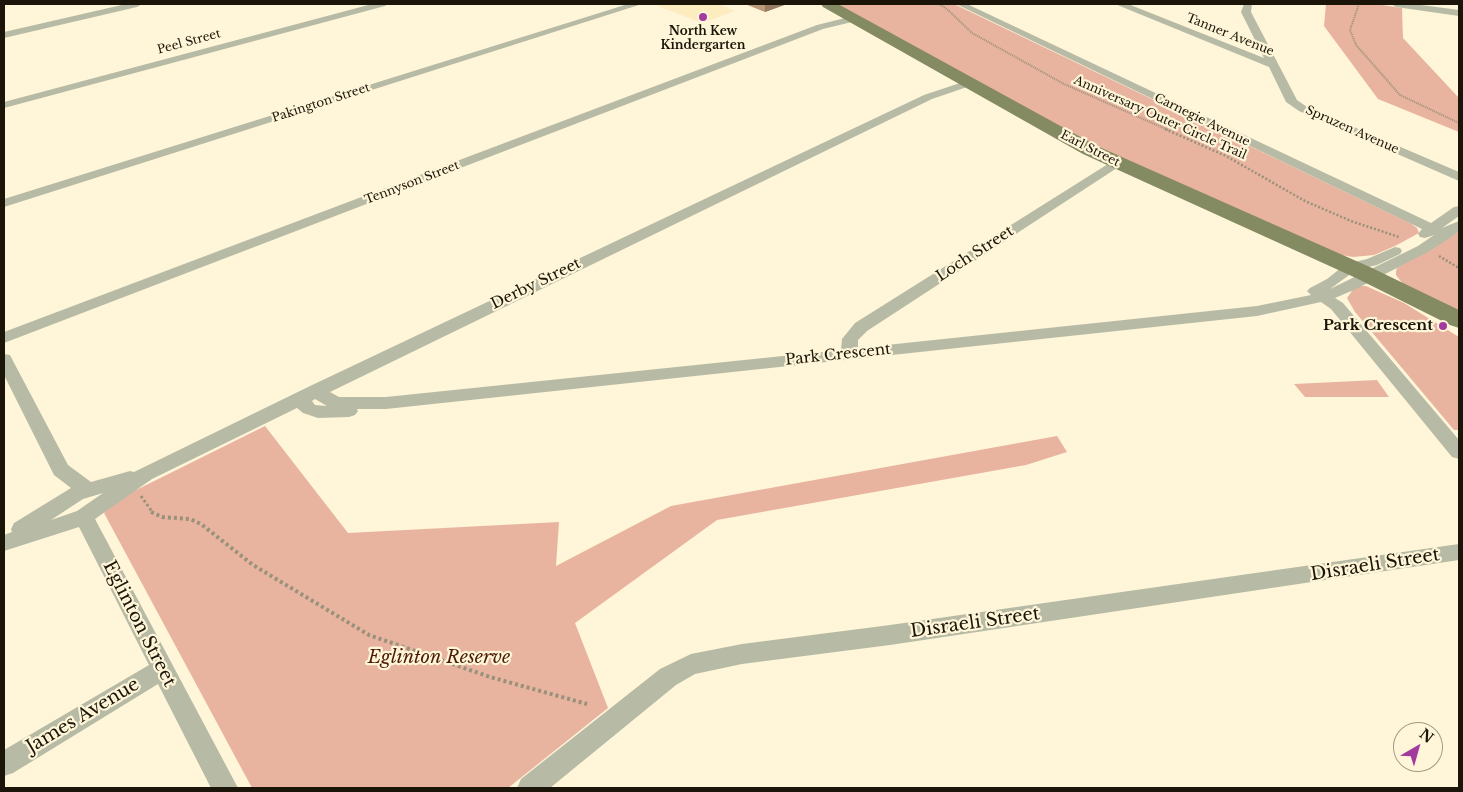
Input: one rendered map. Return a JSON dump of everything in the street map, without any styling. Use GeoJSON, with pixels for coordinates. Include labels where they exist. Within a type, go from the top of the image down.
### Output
{"type":"FeatureCollection","features":[{"type":"Feature","properties":{"kind":"main road","name":"Earl Street"},"geometry":{"type":"LineString","coordinates":[[828,4],[1116,163],[1362,272],[1459,320]]}},
{"type":"Feature","properties":{"kind":"street"},"geometry":{"type":"LineString","coordinates":[[4,35],[137,4]]}},
{"type":"Feature","properties":{"kind":"street","name":"Peel Street"},"geometry":{"type":"LineString","coordinates":[[4,105],[382,4]]}},
{"type":"Feature","properties":{"kind":"street","name":"Pakington Street"},"geometry":{"type":"LineString","coordinates":[[4,203],[637,4]]}},
{"type":"Feature","properties":{"kind":"street","name":"Carnegie Avenue"},"geometry":{"type":"LineString","coordinates":[[960,4],[1439,232]]}},
{"type":"Feature","properties":{"kind":"street","name":"Tanner Avenue"},"geometry":{"type":"LineString","coordinates":[[1120,4],[1274,66]]}},
{"type":"Feature","properties":{"kind":"street","name":"Spruzen Avenue"},"geometry":{"type":"LineString","coordinates":[[1248,4],[1246,12],[1289,99],[1298,106],[1459,177]]}},
{"type":"Feature","properties":{"kind":"street"},"geometry":{"type":"LineString","coordinates":[[1396,4],[1459,13]]}},
{"type":"Feature","properties":{"kind":"street","name":"Tennyson Street"},"geometry":{"type":"LineString","coordinates":[[4,338],[820,27],[851,17]]}},
{"type":"Feature","properties":{"kind":"street","name":"Derby Street"},"geometry":{"type":"LineString","coordinates":[[4,542],[84,517],[145,474],[314,391],[965,81]]}},
{"type":"Feature","properties":{"kind":"street","name":"Loch Street"},"geometry":{"type":"LineString","coordinates":[[849,354],[850,338],[861,327],[1116,163]]}},
{"type":"Feature","properties":{"kind":"street","name":"Park Crescent"},"geometry":{"type":"LineString","coordinates":[[314,391],[336,403],[386,403],[1227,315],[1290,303],[1319,294],[1439,232],[1459,210]]}},
{"type":"Feature","properties":{"kind":"street","name":"Park Crescent"},"geometry":{"type":"LineString","coordinates":[[1319,294],[1332,282],[1362,272],[1380,259],[1412,242],[1459,225]]}},
{"type":"Feature","properties":{"kind":"street"},"geometry":{"type":"LineString","coordinates":[[1319,294],[1337,306],[1459,452]]}},
{"type":"Feature","properties":{"kind":"street"},"geometry":{"type":"LineString","coordinates":[[4,359],[61,470],[87,490]]}},
{"type":"Feature","properties":{"kind":"street","name":"Park Crescent"},"geometry":{"type":"LineString","coordinates":[[298,399],[309,409],[330,413],[358,410],[386,403]]}},
{"type":"Feature","properties":{"kind":"street"},"geometry":{"type":"LineString","coordinates":[[61,470],[62,502]]}},
{"type":"Feature","properties":{"kind":"street","name":"Derby Street"},"geometry":{"type":"LineString","coordinates":[[4,542],[62,502],[87,490],[145,474]]}},
{"type":"Feature","properties":{"kind":"street"},"geometry":{"type":"LineString","coordinates":[[22,529],[65,515],[84,517]]}},
{"type":"Feature","properties":{"kind":"street","name":"Eglinton Street"},"geometry":{"type":"LineString","coordinates":[[84,517],[225,788]]}},
{"type":"Feature","properties":{"kind":"street","name":"Disraeli Street"},"geometry":{"type":"LineString","coordinates":[[530,788],[668,677],[691,664],[742,654],[890,636],[1459,552]]}},
{"type":"Feature","properties":{"kind":"street","name":"James Avenue"},"geometry":{"type":"LineString","coordinates":[[4,764],[162,669]]}},
{"type":"Feature","properties":{"kind":"path","name":"Anniversary Outer Circle Trail"},"geometry":{"type":"LineString","coordinates":[[939,4],[947,9],[972,33],[1064,84],[1226,156],[1305,201],[1351,221],[1412,242]]}},
{"type":"Feature","properties":{"kind":"path"},"geometry":{"type":"LineString","coordinates":[[1359,4],[1350,30],[1356,45],[1400,95],[1459,123]]}},
{"type":"Feature","properties":{"kind":"path"},"geometry":{"type":"LineString","coordinates":[[138,492],[152,513],[162,517],[190,519],[201,524],[222,543],[253,565],[369,635],[490,677],[587,704]]}},
{"type":"Feature","properties":{"kind":"shaded area","name":"North Kew Kindergarten"},"geometry":{"type":"Polygon","coordinates":[[[653,4],[719,4],[735,11],[702,23],[653,4]]]}},
{"type":"Feature","properties":{"kind":"green space"},"geometry":{"type":"Polygon","coordinates":[[[834,4],[954,4],[1410,223],[1417,228],[1419,233],[1374,255],[1353,257],[1341,255],[1109,154],[834,4]]]}},
{"type":"Feature","properties":{"kind":"green space"},"geometry":{"type":"Polygon","coordinates":[[[1326,4],[1376,4],[1402,8],[1403,38],[1459,98],[1459,132],[1378,99],[1324,26],[1326,4]]]}},
{"type":"Feature","properties":{"kind":"green space"},"geometry":{"type":"Polygon","coordinates":[[[1459,231],[1459,313],[1403,284],[1396,275],[1396,271],[1397,268],[1459,231]]]}},
{"type":"Feature","properties":{"kind":"green space"},"geometry":{"type":"Polygon","coordinates":[[[1366,286],[1404,303],[1459,337],[1459,430],[1454,430],[1355,312],[1347,298],[1354,288],[1366,286]]]}},
{"type":"Feature","properties":{"kind":"green space"},"geometry":{"type":"Polygon","coordinates":[[[1377,380],[1389,397],[1305,397],[1294,384],[1377,380]]]}},
{"type":"Feature","properties":{"kind":"green space","name":"Eglinton Reserve"},"geometry":{"type":"Polygon","coordinates":[[[265,426],[348,533],[559,522],[556,566],[671,506],[1057,436],[1067,452],[1026,465],[717,520],[575,623],[608,708],[508,788],[252,788],[104,513],[116,500],[265,426]]]}},
{"type":"Feature","properties":{"kind":"place","name":"North Kew Kindergarten"},"geometry":{"type":"Point","coordinates":[703,17]}},
{"type":"Feature","properties":{"kind":"place","name":"Park Crescent"},"geometry":{"type":"Point","coordinates":[1443,326]}}]}
